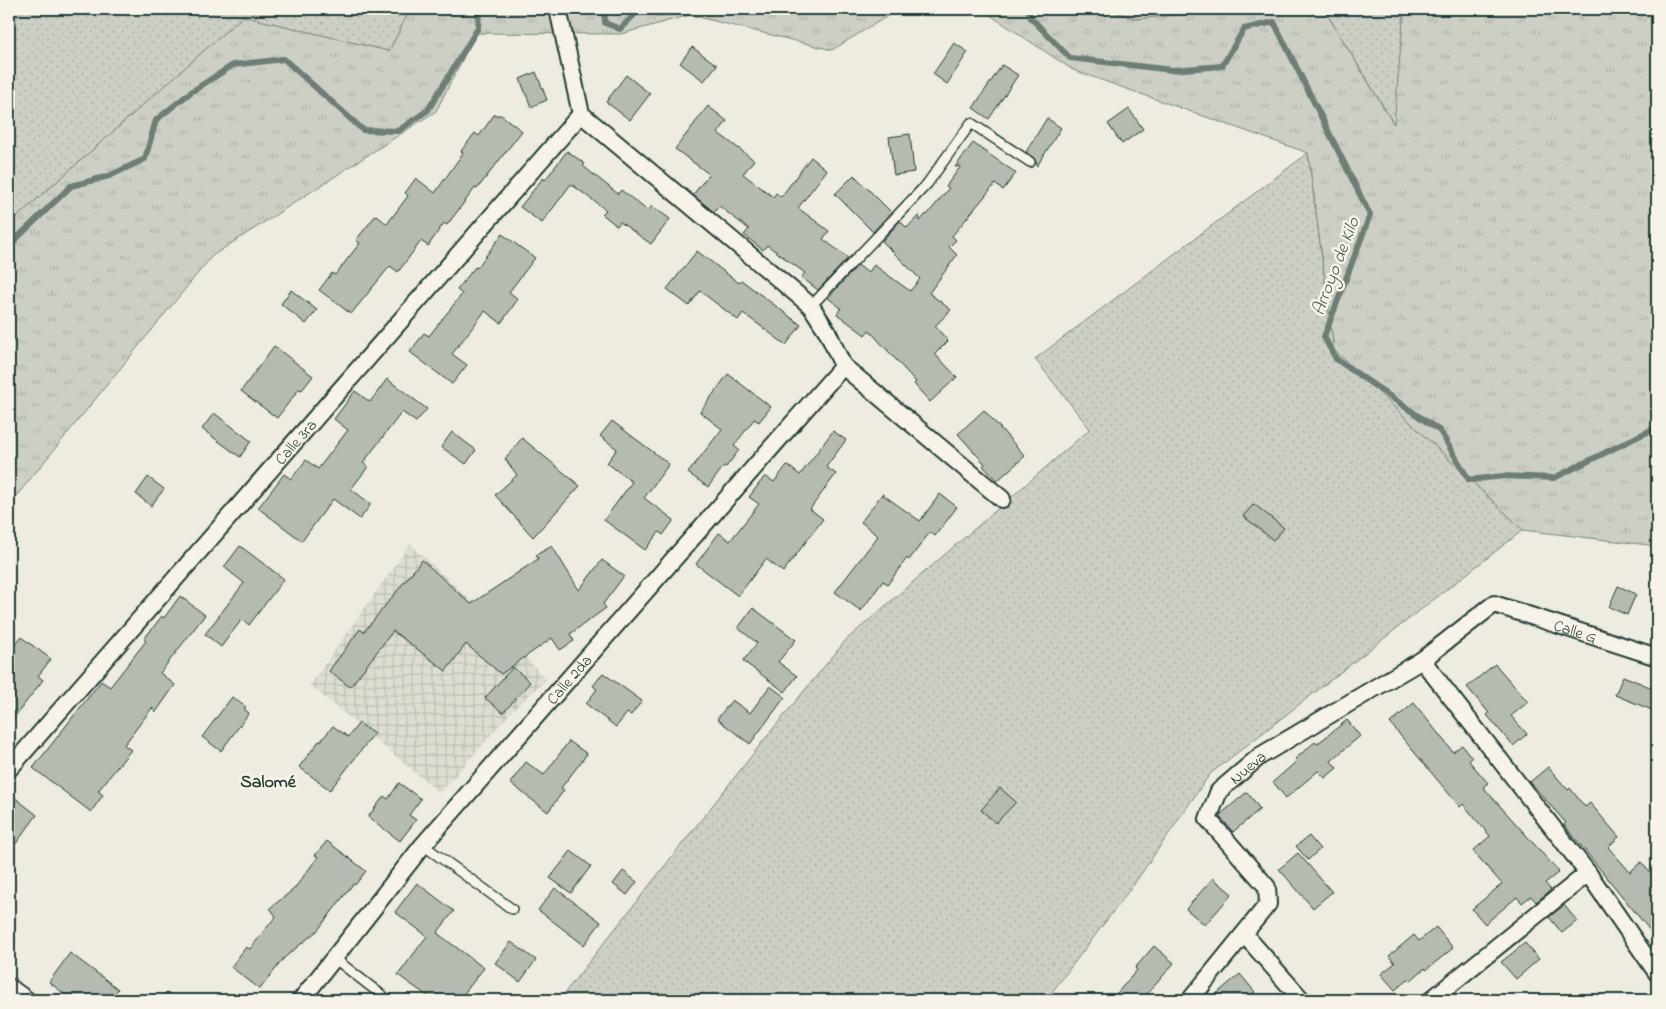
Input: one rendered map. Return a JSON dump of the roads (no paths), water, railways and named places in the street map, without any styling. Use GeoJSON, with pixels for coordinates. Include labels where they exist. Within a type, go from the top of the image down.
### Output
{"type":"FeatureCollection","features":[{"type":"Feature","properties":{"kind":"street"},"geometry":{"type":"LineString","coordinates":[[558,9],[581,114],[811,306],[827,332],[843,366],[1002,499]]}},
{"type":"Feature","properties":{"kind":"street","name":"Calle 3ra"},"geometry":{"type":"LineString","coordinates":[[9,769],[581,114]]}},
{"type":"Feature","properties":{"kind":"street","name":"Calle 2da"},"geometry":{"type":"LineString","coordinates":[[300,1000],[423,845],[843,366]]}},
{"type":"Feature","properties":{"kind":"street","name":"Calle G"},"geometry":{"type":"LineString","coordinates":[[1494,604],[1657,657]]}},
{"type":"Feature","properties":{"kind":"street","name":"Nueva"},"geometry":{"type":"LineString","coordinates":[[1190,1000],[1268,904],[1267,887],[1208,818],[1219,791],[1260,756],[1422,660],[1494,604]]}},
{"type":"Feature","properties":{"kind":"street"},"geometry":{"type":"LineString","coordinates":[[1422,660],[1588,874],[1657,973]]}},
{"type":"Feature","properties":{"kind":"street"},"geometry":{"type":"LineString","coordinates":[[1431,1000],[1588,874]]}},
{"type":"Feature","properties":{"kind":"street"},"geometry":{"type":"LineString","coordinates":[[1244,934],[1302,1000]]}},
{"type":"Feature","properties":{"kind":"street"},"geometry":{"type":"LineString","coordinates":[[9,986],[27,1000]]}},
{"type":"Feature","properties":{"kind":"lane"},"geometry":{"type":"LineString","coordinates":[[811,306],[927,184],[971,123],[1030,162]]}},
{"type":"Feature","properties":{"kind":"lane"},"geometry":{"type":"LineString","coordinates":[[423,845],[512,909]]}},
{"type":"Feature","properties":{"kind":"lane"},"geometry":{"type":"LineString","coordinates":[[334,958],[388,1000]]}},
{"type":"Feature","properties":{"kind":"waterway","name":"Arroyo de Kilo"},"geometry":{"type":"LineString","coordinates":[[9,249],[16,239],[71,186],[109,176],[145,159],[156,120],[191,92],[233,65],[284,59],[363,130],[398,131],[428,110],[478,28],[479,9]]}},
{"type":"Feature","properties":{"kind":"waterway","name":"Arroyo de Kilo"},"geometry":{"type":"LineString","coordinates":[[604,9],[605,23],[620,29],[640,9]]}},
{"type":"Feature","properties":{"kind":"waterway","name":"Arroyo de Kilo"},"geometry":{"type":"LineString","coordinates":[[653,9],[656,13],[679,12],[679,9]]}},
{"type":"Feature","properties":{"kind":"waterway","name":"Arroyo de Kilo"},"geometry":{"type":"LineString","coordinates":[[1028,9],[1031,18],[1070,58],[1172,70],[1222,66],[1244,29],[1274,22],[1370,215],[1324,337],[1336,359],[1440,431],[1469,480],[1503,476],[1554,478],[1657,427]]}},
{"type":"Feature","properties":{"kind":"district","name":"Salomé"},"geometry":{"type":"Point","coordinates":[268,781]}}]}
